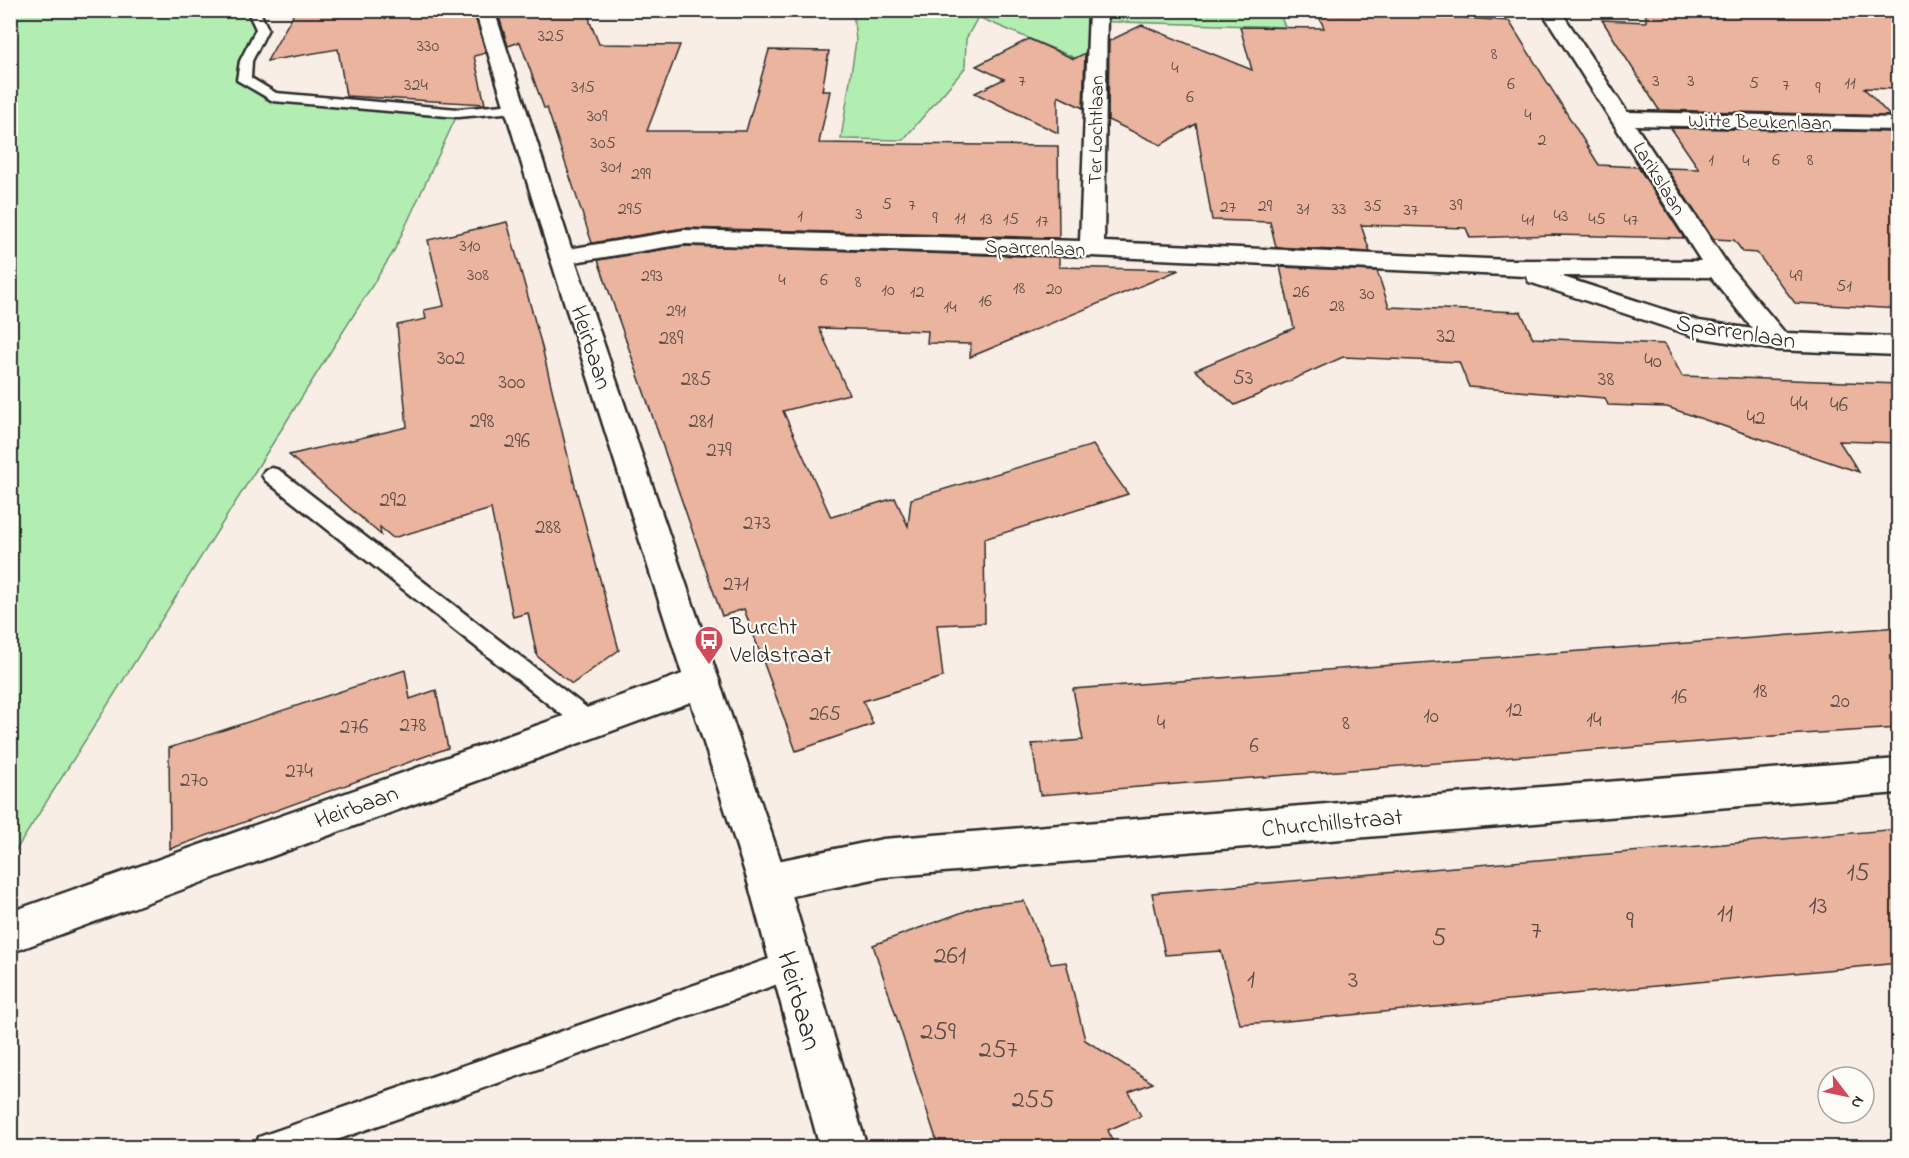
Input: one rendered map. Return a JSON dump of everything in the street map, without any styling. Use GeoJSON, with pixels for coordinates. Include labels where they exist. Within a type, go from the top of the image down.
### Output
{"type":"FeatureCollection","features":[{"type":"Feature","properties":{"kind":"street","name":"Heirbaan"},"geometry":{"type":"LineString","coordinates":[[484,10],[562,257],[768,882],[844,1148]]}},
{"type":"Feature","properties":{"kind":"street","name":"Ter Lochtlaan"},"geometry":{"type":"LineString","coordinates":[[1092,249],[1098,10]]}},
{"type":"Feature","properties":{"kind":"street","name":"Larikslaan"},"geometry":{"type":"LineString","coordinates":[[1550,10],[1718,269],[1777,341]]}},
{"type":"Feature","properties":{"kind":"street","name":"Witte Beukenlaan"},"geometry":{"type":"LineString","coordinates":[[1622,118],[1899,124]]}},
{"type":"Feature","properties":{"kind":"street","name":"Sparrenlaan"},"geometry":{"type":"LineString","coordinates":[[562,257],[684,237],[1092,249],[1509,268],[1718,269]]}},
{"type":"Feature","properties":{"kind":"street","name":"Sparrenlaan"},"geometry":{"type":"LineString","coordinates":[[1509,268],[1696,329],[1777,341],[1899,346]]}},
{"type":"Feature","properties":{"kind":"street","name":"Heirbaan"},"geometry":{"type":"LineString","coordinates":[[10,933],[702,682]]}},
{"type":"Feature","properties":{"kind":"street","name":"Churchillstraat"},"geometry":{"type":"LineString","coordinates":[[768,882],[883,858],[1899,776]]}},
{"type":"Feature","properties":{"kind":"lane"},"geometry":{"type":"LineString","coordinates":[[253,10],[262,29],[246,61],[244,80],[273,97],[458,113],[515,108]]}},
{"type":"Feature","properties":{"kind":"lane"},"geometry":{"type":"LineString","coordinates":[[272,475],[588,722]]}},
{"type":"Feature","properties":{"kind":"lane"},"geometry":{"type":"LineString","coordinates":[[270,1148],[792,965]]}},
{"type":"Feature","properties":{"kind":"green space"},"geometry":{"type":"Polygon","coordinates":[[[1278,10],[1285,27],[1087,21],[1087,63],[978,17],[966,39],[965,68],[903,140],[841,139],[856,41],[853,11],[1278,10]]]}},
{"type":"Feature","properties":{"kind":"green space"},"geometry":{"type":"Polygon","coordinates":[[[10,11],[253,11],[262,29],[244,80],[273,97],[458,113],[394,251],[11,858],[10,11]]]}},
{"type":"Feature","properties":{"kind":"building"},"geometry":{"type":"Polygon","coordinates":[[[296,10],[473,10],[486,53],[474,56],[485,104],[346,96],[338,49],[267,61],[296,10]]]}},
{"type":"Feature","properties":{"kind":"building"},"geometry":{"type":"Polygon","coordinates":[[[497,10],[589,10],[590,22],[599,44],[680,45],[647,131],[746,131],[769,50],[829,51],[822,91],[830,91],[819,143],[1058,146],[1059,238],[684,228],[592,243],[547,108],[544,108],[520,42],[508,46],[497,10]]]}},
{"type":"Feature","properties":{"kind":"building"},"geometry":{"type":"Polygon","coordinates":[[[1646,10],[1899,10],[1899,89],[1864,88],[1890,116],[1659,110],[1602,20],[1646,22],[1646,10]]]}},
{"type":"Feature","properties":{"kind":"building"},"geometry":{"type":"Polygon","coordinates":[[[1318,14],[1402,14],[1509,21],[1599,165],[1638,167],[1684,238],[1554,235],[1470,238],[1466,228],[1361,225],[1370,252],[1276,247],[1270,222],[1212,220],[1196,124],[1161,145],[1108,120],[1109,41],[1142,25],[1252,70],[1240,27],[1324,28],[1318,14]]]}},
{"type":"Feature","properties":{"kind":"building"},"geometry":{"type":"Polygon","coordinates":[[[1029,39],[1074,59],[1085,53],[1083,108],[1058,96],[1058,133],[975,93],[1004,79],[976,66],[1029,39]]]}},
{"type":"Feature","properties":{"kind":"building"},"geometry":{"type":"Polygon","coordinates":[[[1671,128],[1899,132],[1899,309],[1795,303],[1757,253],[1743,252],[1734,240],[1713,239],[1666,168],[1699,169],[1671,128]]]}},
{"type":"Feature","properties":{"kind":"building"},"geometry":{"type":"Polygon","coordinates":[[[507,222],[541,343],[575,486],[619,650],[572,684],[537,656],[528,613],[513,617],[491,509],[393,538],[380,527],[381,535],[289,455],[407,427],[397,325],[426,319],[424,310],[444,306],[428,240],[507,222]]]}},
{"type":"Feature","properties":{"kind":"building"},"geometry":{"type":"Polygon","coordinates":[[[684,246],[1059,257],[1059,267],[1179,270],[970,357],[971,344],[927,343],[928,331],[819,328],[849,394],[783,411],[831,517],[895,498],[908,526],[911,499],[1093,445],[1128,494],[984,539],[985,623],[937,625],[943,677],[863,701],[873,724],[796,751],[744,609],[722,616],[598,260],[684,246]]]}},
{"type":"Feature","properties":{"kind":"building"},"geometry":{"type":"Polygon","coordinates":[[[1280,267],[1377,271],[1389,307],[1521,312],[1533,338],[1665,344],[1682,376],[1899,384],[1899,443],[1839,441],[1859,472],[1667,407],[1608,405],[1605,398],[1469,387],[1459,362],[1343,357],[1235,405],[1195,370],[1294,328],[1280,267]]]}},
{"type":"Feature","properties":{"kind":"building"},"geometry":{"type":"Polygon","coordinates":[[[1899,627],[1899,728],[1786,735],[1040,795],[1032,744],[1083,740],[1073,689],[1899,627]]]}},
{"type":"Feature","properties":{"kind":"building"},"geometry":{"type":"Polygon","coordinates":[[[405,670],[410,699],[436,690],[448,748],[170,849],[169,748],[405,670]]]}},
{"type":"Feature","properties":{"kind":"building"},"geometry":{"type":"Polygon","coordinates":[[[1899,829],[1899,963],[1287,1021],[1240,1024],[1221,951],[1165,955],[1152,893],[1899,829]]]}},
{"type":"Feature","properties":{"kind":"building"},"geometry":{"type":"Polygon","coordinates":[[[1024,901],[1051,964],[1066,962],[1085,1040],[1153,1083],[1129,1092],[1141,1116],[1108,1130],[1115,1148],[939,1148],[873,945],[982,905],[1024,901]]]}},
{"type":"Feature","properties":{"kind":"place","name":"Burcht Veldstraat"},"geometry":{"type":"Point","coordinates":[709,666]}}]}
